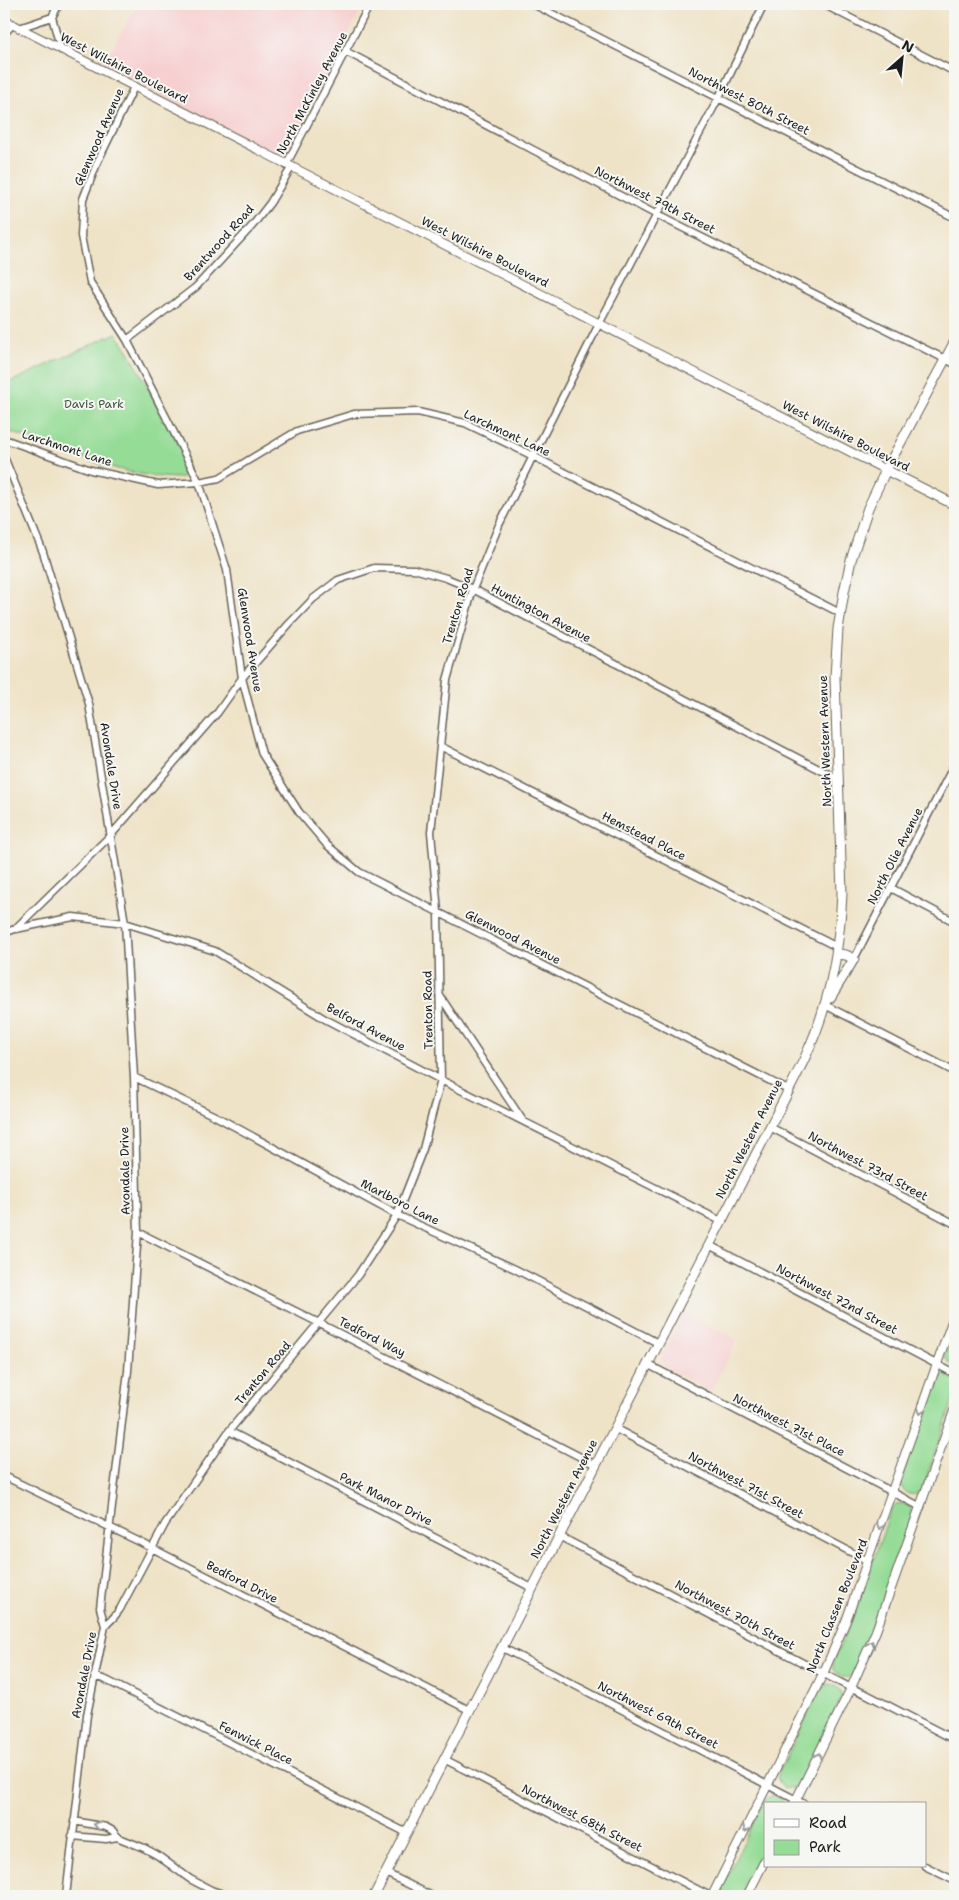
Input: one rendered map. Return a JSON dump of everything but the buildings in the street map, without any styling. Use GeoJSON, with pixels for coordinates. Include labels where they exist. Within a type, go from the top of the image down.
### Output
{"type":"FeatureCollection","features":[{"type":"Feature","properties":{"kind":"main road","name":"North Western Avenue"},"geometry":{"type":"LineString","coordinates":[[374,1896],[770,1127],[803,1061],[825,1006],[837,950],[842,894],[835,677],[840,613],[851,560],[860,530],[886,470],[955,342]]}},
{"type":"Feature","properties":{"kind":"main road","name":"West Wilshire Boulevard"},"geometry":{"type":"LineString","coordinates":[[886,470],[955,505]]}},
{"type":"Feature","properties":{"kind":"main road"},"geometry":{"type":"LineString","coordinates":[[825,1006],[854,959],[837,950]]}},
{"type":"Feature","properties":{"kind":"street"},"geometry":{"type":"LineString","coordinates":[[59,4],[52,17],[62,50]]}},
{"type":"Feature","properties":{"kind":"street","name":"North McKinley Avenue"},"geometry":{"type":"LineString","coordinates":[[289,166],[370,4]]}},
{"type":"Feature","properties":{"kind":"street","name":"Northwest 80th Street"},"geometry":{"type":"LineString","coordinates":[[533,4],[955,218]]}},
{"type":"Feature","properties":{"kind":"street","name":"Trenton Road"},"geometry":{"type":"LineString","coordinates":[[105,1626],[120,1609],[151,1548],[229,1430],[358,1275],[397,1215],[423,1149],[441,1080],[438,912],[431,832],[448,680],[473,589],[499,525],[533,456],[599,324],[718,99],[764,4]]}},
{"type":"Feature","properties":{"kind":"street"},"geometry":{"type":"LineString","coordinates":[[823,4],[955,72]]}},
{"type":"Feature","properties":{"kind":"street"},"geometry":{"type":"LineString","coordinates":[[4,34],[16,26],[52,17]]}},
{"type":"Feature","properties":{"kind":"street","name":"West Wilshire Boulevard"},"geometry":{"type":"LineString","coordinates":[[4,20],[886,470]]}},
{"type":"Feature","properties":{"kind":"street","name":"Northwest 79th Street"},"geometry":{"type":"LineString","coordinates":[[347,52],[657,215],[955,364]]}},
{"type":"Feature","properties":{"kind":"street","name":"Glenwood Avenue"},"geometry":{"type":"LineString","coordinates":[[134,87],[98,161],[83,199],[81,236],[90,282],[127,340],[199,482],[227,570],[242,678],[262,754],[299,812],[327,845],[359,872],[788,1090]]}},
{"type":"Feature","properties":{"kind":"street","name":"Brentwood Road"},"geometry":{"type":"LineString","coordinates":[[127,340],[196,287],[253,225],[270,203],[289,166]]}},
{"type":"Feature","properties":{"kind":"street","name":"Larchmont Lane"},"geometry":{"type":"LineString","coordinates":[[4,439],[91,470],[158,485],[199,482],[219,478],[297,431],[354,414],[418,412],[465,424],[533,456],[840,613]]}},
{"type":"Feature","properties":{"kind":"street","name":"Avondale Drive"},"geometry":{"type":"LineString","coordinates":[[4,457],[43,552],[89,704],[125,923],[134,1076],[138,1232],[128,1370],[100,1608],[105,1626],[87,1715],[66,1896]]}},
{"type":"Feature","properties":{"kind":"street","name":"Huntington Avenue"},"geometry":{"type":"LineString","coordinates":[[4,933],[15,929],[111,835],[218,712],[242,678],[312,598],[338,580],[374,568],[414,570],[446,578],[473,589],[838,779]]}},
{"type":"Feature","properties":{"kind":"street","name":"Hemstead Place"},"geometry":{"type":"LineString","coordinates":[[440,746],[837,950]]}},
{"type":"Feature","properties":{"kind":"street","name":"North Olie Avenue"},"geometry":{"type":"LineString","coordinates":[[854,959],[955,763]]}},
{"type":"Feature","properties":{"kind":"street"},"geometry":{"type":"LineString","coordinates":[[891,888],[955,922]]}},
{"type":"Feature","properties":{"kind":"street","name":"Belford Avenue"},"geometry":{"type":"LineString","coordinates":[[15,929],[74,917],[125,923],[215,951],[325,1019],[441,1080],[721,1221]]}},
{"type":"Feature","properties":{"kind":"street"},"geometry":{"type":"LineString","coordinates":[[440,995],[524,1122]]}},
{"type":"Feature","properties":{"kind":"street"},"geometry":{"type":"LineString","coordinates":[[825,1006],[955,1072]]}},
{"type":"Feature","properties":{"kind":"street","name":"Marlboro Lane"},"geometry":{"type":"LineString","coordinates":[[134,1076],[217,1117],[397,1215],[515,1269],[658,1343]]}},
{"type":"Feature","properties":{"kind":"street","name":"Northwest 73rd Street"},"geometry":{"type":"LineString","coordinates":[[770,1127],[955,1224]]}},
{"type":"Feature","properties":{"kind":"street","name":"Tedford Way"},"geometry":{"type":"LineString","coordinates":[[138,1232],[596,1465]]}},
{"type":"Feature","properties":{"kind":"street","name":"Northwest 72nd Street"},"geometry":{"type":"LineString","coordinates":[[709,1245],[955,1374]]}},
{"type":"Feature","properties":{"kind":"street","name":"North Classen Boulevard"},"geometry":{"type":"LineString","coordinates":[[711,1896],[823,1674],[846,1621],[955,1313]]}},
{"type":"Feature","properties":{"kind":"street","name":"Northwest 71st Place"},"geometry":{"type":"LineString","coordinates":[[647,1364],[921,1506]]}},
{"type":"Feature","properties":{"kind":"street"},"geometry":{"type":"LineString","coordinates":[[795,1802],[852,1688],[883,1612],[955,1408]]}},
{"type":"Feature","properties":{"kind":"street","name":"Northwest 71st Street"},"geometry":{"type":"LineString","coordinates":[[614,1428],[868,1561]]}},
{"type":"Feature","properties":{"kind":"street","name":"Park Manor Drive"},"geometry":{"type":"LineString","coordinates":[[229,1430],[532,1588]]}},
{"type":"Feature","properties":{"kind":"street","name":"Bedford Drive"},"geometry":{"type":"LineString","coordinates":[[4,1476],[151,1548],[469,1710]]}},
{"type":"Feature","properties":{"kind":"street","name":"Northwest 70th Street"},"geometry":{"type":"LineString","coordinates":[[559,1536],[823,1674],[955,1740]]}},
{"type":"Feature","properties":{"kind":"street","name":"Northwest 69th Street"},"geometry":{"type":"LineString","coordinates":[[501,1647],[768,1785],[795,1802]]}},
{"type":"Feature","properties":{"kind":"street","name":"Fenwick Place"},"geometry":{"type":"LineString","coordinates":[[94,1676],[106,1680],[407,1833]]}},
{"type":"Feature","properties":{"kind":"street","name":"Northwest 68th Street"},"geometry":{"type":"LineString","coordinates":[[444,1759],[711,1896]]}},
{"type":"Feature","properties":{"kind":"street"},"geometry":{"type":"LineString","coordinates":[[74,1822],[106,1827],[113,1830],[117,1836],[144,1848],[202,1886],[229,1896]]}},
{"type":"Feature","properties":{"kind":"street"},"geometry":{"type":"LineString","coordinates":[[72,1836],[106,1839],[117,1836]]}},
{"type":"Feature","properties":{"kind":"street"},"geometry":{"type":"LineString","coordinates":[[747,1896],[764,1862]]}},
{"type":"Feature","properties":{"kind":"street"},"geometry":{"type":"LineString","coordinates":[[926,1866],[955,1881]]}},
{"type":"Feature","properties":{"kind":"street"},"geometry":{"type":"LineString","coordinates":[[386,1873],[432,1896]]}},
{"type":"Feature","properties":{"kind":"shaded area"},"geometry":{"type":"Polygon","coordinates":[[[138,4],[364,4],[286,156],[281,157],[102,65],[138,4]]]}},
{"type":"Feature","properties":{"kind":"shaded area"},"geometry":{"type":"Polygon","coordinates":[[[683,1313],[737,1340],[711,1392],[666,1368],[662,1363],[662,1355],[683,1313]]]}},
{"type":"Feature","properties":{"kind":"green space","name":"Davis Park"},"geometry":{"type":"Polygon","coordinates":[[[116,333],[128,350],[185,456],[187,468],[181,478],[158,477],[113,468],[4,430],[4,385],[116,333]]]}},
{"type":"Feature","properties":{"kind":"green space"},"geometry":{"type":"Polygon","coordinates":[[[955,1326],[955,1367],[945,1357],[955,1326]]]}},
{"type":"Feature","properties":{"kind":"green space"},"geometry":{"type":"Polygon","coordinates":[[[945,1375],[955,1380],[955,1395],[923,1488],[917,1494],[908,1493],[903,1490],[901,1481],[935,1382],[945,1375]]]}},
{"type":"Feature","properties":{"kind":"green space"},"geometry":{"type":"Polygon","coordinates":[[[903,1503],[910,1507],[913,1517],[877,1617],[855,1671],[849,1677],[841,1677],[833,1670],[833,1661],[853,1617],[891,1510],[896,1504],[903,1503]]]}},
{"type":"Feature","properties":{"kind":"green space"},"geometry":{"type":"Polygon","coordinates":[[[828,1684],[839,1689],[841,1694],[840,1700],[799,1784],[793,1788],[784,1788],[778,1780],[778,1774],[820,1690],[828,1684]]]}},
{"type":"Feature","properties":{"kind":"green space"},"geometry":{"type":"Polygon","coordinates":[[[772,1796],[779,1797],[783,1802],[764,1802],[764,1852],[742,1896],[723,1896],[722,1886],[764,1801],[772,1796]]]}}]}
